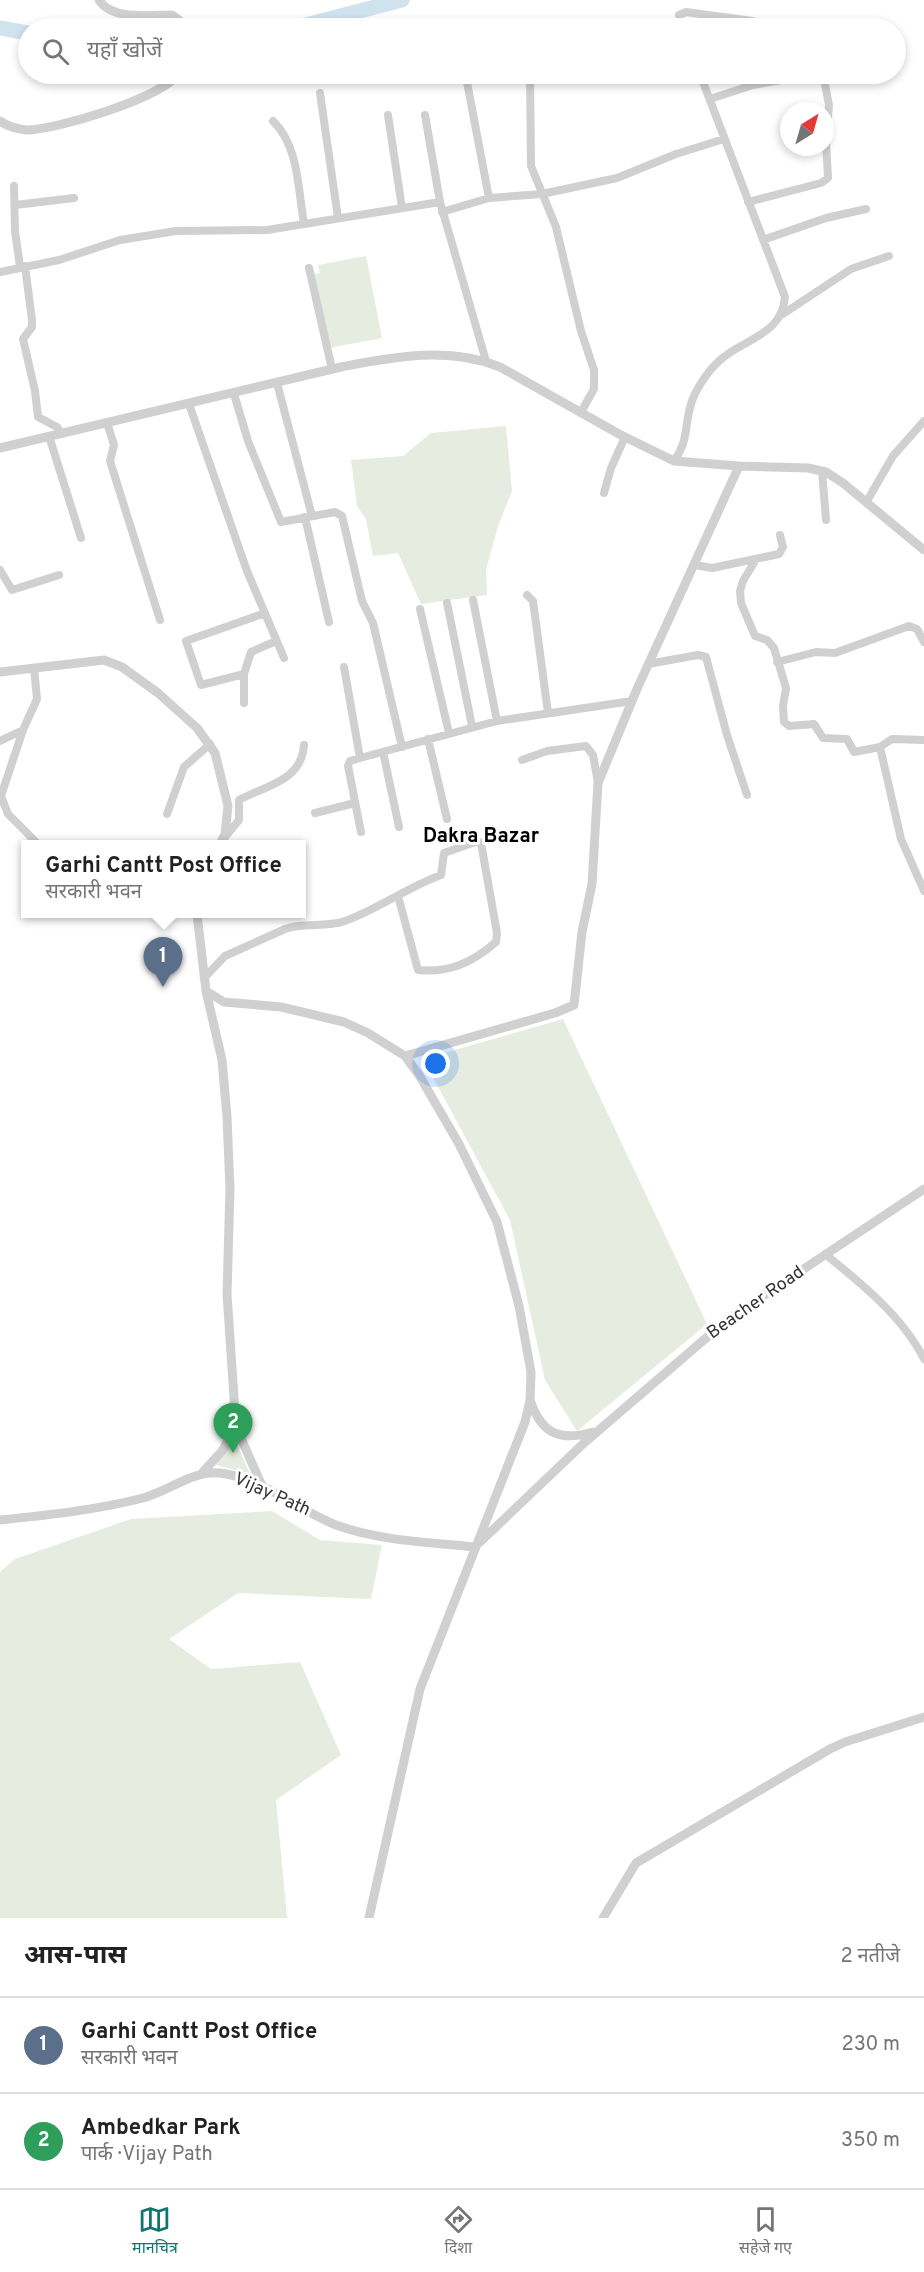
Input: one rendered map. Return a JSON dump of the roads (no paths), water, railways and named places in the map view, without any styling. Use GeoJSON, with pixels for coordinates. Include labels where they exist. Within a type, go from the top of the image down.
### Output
{"type":"FeatureCollection","features":[{"type":"Feature","properties":{"kind":"street"},"geometry":{"type":"LineString","coordinates":[[92,0],[119,14],[172,15],[177,18]]}},
{"type":"Feature","properties":{"kind":"street"},"geometry":{"type":"LineString","coordinates":[[680,18],[679,15],[686,12],[731,18]]}},
{"type":"Feature","properties":{"kind":"street"},"geometry":{"type":"LineString","coordinates":[[0,121],[6,125],[27,130],[95,116],[153,93],[169,84]]}},
{"type":"Feature","properties":{"kind":"street"},"geometry":{"type":"LineString","coordinates":[[467,84],[489,198]]}},
{"type":"Feature","properties":{"kind":"street"},"geometry":{"type":"LineString","coordinates":[[530,84],[531,166],[562,247],[581,331],[594,370],[594,389],[581,412]]}},
{"type":"Feature","properties":{"kind":"street"},"geometry":{"type":"LineString","coordinates":[[704,84],[784,291],[783,314]]}},
{"type":"Feature","properties":{"kind":"street"},"geometry":{"type":"LineString","coordinates":[[710,99],[759,84]]}},
{"type":"Feature","properties":{"kind":"street"},"geometry":{"type":"LineString","coordinates":[[748,202],[821,183],[828,178],[826,141],[829,105],[825,84]]}},
{"type":"Feature","properties":{"kind":"street"},"geometry":{"type":"LineString","coordinates":[[320,93],[338,218]]}},
{"type":"Feature","properties":{"kind":"street"},"geometry":{"type":"LineString","coordinates":[[388,115],[402,208]]}},
{"type":"Feature","properties":{"kind":"street"},"geometry":{"type":"LineString","coordinates":[[425,115],[442,212],[486,361]]}},
{"type":"Feature","properties":{"kind":"street"},"geometry":{"type":"LineString","coordinates":[[273,121],[288,141],[297,177],[304,224]]}},
{"type":"Feature","properties":{"kind":"street"},"geometry":{"type":"LineString","coordinates":[[442,212],[489,198],[542,194],[617,178],[676,154],[724,139]]}},
{"type":"Feature","properties":{"kind":"street"},"geometry":{"type":"LineString","coordinates":[[14,186],[15,238],[23,266],[32,320],[32,327],[22,339],[24,352],[36,391],[38,417],[57,427],[61,433]]}},
{"type":"Feature","properties":{"kind":"street"},"geometry":{"type":"LineString","coordinates":[[15,205],[74,198]]}},
{"type":"Feature","properties":{"kind":"street"},"geometry":{"type":"LineString","coordinates":[[0,272],[59,260],[120,240],[176,231],[250,232],[440,202]]}},
{"type":"Feature","properties":{"kind":"street"},"geometry":{"type":"LineString","coordinates":[[763,240],[826,218],[866,209]]}},
{"type":"Feature","properties":{"kind":"street"},"geometry":{"type":"LineString","coordinates":[[674,460],[686,440],[691,402],[718,362],[762,335],[783,314],[851,269],[889,256]]}},
{"type":"Feature","properties":{"kind":"street"},"geometry":{"type":"LineString","coordinates":[[309,268],[332,369]]}},
{"type":"Feature","properties":{"kind":"street"},"geometry":{"type":"LineString","coordinates":[[0,448],[332,369],[423,354],[486,361],[625,437],[674,460],[822,471],[867,501],[924,549]]}},
{"type":"Feature","properties":{"kind":"street"},"geometry":{"type":"LineString","coordinates":[[278,383],[309,516],[329,622]]}},
{"type":"Feature","properties":{"kind":"street"},"geometry":{"type":"LineString","coordinates":[[234,394],[248,441],[278,519],[286,522],[335,512],[344,520],[362,601],[373,623],[402,747]]}},
{"type":"Feature","properties":{"kind":"street"},"geometry":{"type":"LineString","coordinates":[[189,404],[247,571],[284,658]]}},
{"type":"Feature","properties":{"kind":"street"},"geometry":{"type":"LineString","coordinates":[[867,501],[893,456],[924,421]]}},
{"type":"Feature","properties":{"kind":"street"},"geometry":{"type":"LineString","coordinates":[[106,423],[114,445],[110,461],[159,620]]}},
{"type":"Feature","properties":{"kind":"street"},"geometry":{"type":"LineString","coordinates":[[49,436],[81,538]]}},
{"type":"Feature","properties":{"kind":"street"},"geometry":{"type":"LineString","coordinates":[[604,493],[611,468],[625,437]]}},
{"type":"Feature","properties":{"kind":"street"},"geometry":{"type":"LineString","coordinates":[[598,783],[648,664],[740,466]]}},
{"type":"Feature","properties":{"kind":"street"},"geometry":{"type":"LineString","coordinates":[[822,471],[826,520]]}},
{"type":"Feature","properties":{"kind":"street"},"geometry":{"type":"LineString","coordinates":[[695,566],[712,568],[755,561],[782,552],[780,536]]}},
{"type":"Feature","properties":{"kind":"street"},"geometry":{"type":"LineString","coordinates":[[755,561],[743,581],[741,603],[755,636],[771,643],[786,688],[783,706],[786,724],[794,726],[813,724],[823,738],[847,739],[854,752],[880,747],[892,739],[924,740]]}},
{"type":"Feature","properties":{"kind":"street"},"geometry":{"type":"LineString","coordinates":[[0,570],[12,590],[59,575]]}},
{"type":"Feature","properties":{"kind":"street"},"geometry":{"type":"LineString","coordinates":[[527,595],[533,601],[548,713]]}},
{"type":"Feature","properties":{"kind":"street"},"geometry":{"type":"LineString","coordinates":[[473,600],[497,721]]}},
{"type":"Feature","properties":{"kind":"street"},"geometry":{"type":"LineString","coordinates":[[447,603],[472,726]]}},
{"type":"Feature","properties":{"kind":"street"},"geometry":{"type":"LineString","coordinates":[[420,609],[449,733]]}},
{"type":"Feature","properties":{"kind":"street"},"geometry":{"type":"LineString","coordinates":[[244,674],[201,685],[186,641],[265,613]]}},
{"type":"Feature","properties":{"kind":"street"},"geometry":{"type":"LineString","coordinates":[[777,662],[816,652],[835,652],[909,626],[917,629],[924,642]]}},
{"type":"Feature","properties":{"kind":"street"},"geometry":{"type":"LineString","coordinates":[[244,703],[244,674],[252,652],[276,641]]}},
{"type":"Feature","properties":{"kind":"street"},"geometry":{"type":"LineString","coordinates":[[648,664],[698,655],[706,657],[727,735],[747,795]]}},
{"type":"Feature","properties":{"kind":"street"},"geometry":{"type":"LineString","coordinates":[[0,672],[104,660],[113,662],[158,693],[210,744],[215,753],[228,806],[223,840]]}},
{"type":"Feature","properties":{"kind":"street"},"geometry":{"type":"LineString","coordinates":[[344,667],[360,758]]}},
{"type":"Feature","properties":{"kind":"street"},"geometry":{"type":"LineString","coordinates":[[34,669],[37,699],[23,730],[1,796],[8,814],[34,840]]}},
{"type":"Feature","properties":{"kind":"street"},"geometry":{"type":"LineString","coordinates":[[361,832],[348,766],[350,761],[472,726],[632,701]]}},
{"type":"Feature","properties":{"kind":"street"},"geometry":{"type":"LineString","coordinates":[[0,741],[23,730]]}},
{"type":"Feature","properties":{"kind":"street"},"geometry":{"type":"LineString","coordinates":[[428,739],[447,819]]}},
{"type":"Feature","properties":{"kind":"street"},"geometry":{"type":"LineString","coordinates":[[167,814],[184,767],[210,744]]}},
{"type":"Feature","properties":{"kind":"street"},"geometry":{"type":"LineString","coordinates":[[224,840],[238,820],[239,800],[289,776],[299,764],[304,744]]}},
{"type":"Feature","properties":{"kind":"street"},"geometry":{"type":"LineString","coordinates":[[405,1056],[555,1013],[574,1005],[582,932],[592,884],[598,783],[593,755],[586,746],[547,751],[522,760]]}},
{"type":"Feature","properties":{"kind":"street"},"geometry":{"type":"LineString","coordinates":[[880,747],[901,839],[924,891]]}},
{"type":"Feature","properties":{"kind":"street"},"geometry":{"type":"LineString","coordinates":[[383,752],[399,827]]}},
{"type":"Feature","properties":{"kind":"street"},"geometry":{"type":"LineString","coordinates":[[315,813],[355,803]]}},
{"type":"Feature","properties":{"kind":"street"},"geometry":{"type":"LineString","coordinates":[[204,978],[225,956],[285,929],[345,921],[398,896],[425,879],[441,875],[444,853],[480,842],[488,872],[497,933],[496,942],[460,966],[440,972],[418,970],[398,896]]}},
{"type":"Feature","properties":{"kind":"street"},"geometry":{"type":"LineString","coordinates":[[197,918],[206,991],[222,1060],[227,1117],[230,1190],[227,1294],[236,1427],[263,1488]]}},
{"type":"Feature","properties":{"kind":"street"},"geometry":{"type":"LineString","coordinates":[[206,991],[224,1002],[281,1007],[344,1022],[405,1056],[419,1075],[459,1144],[497,1222],[519,1306],[531,1372],[530,1400],[525,1422],[420,1689],[369,1918]]}},
{"type":"Feature","properties":{"kind":"street","name":"Beacher Road"},"geometry":{"type":"LineString","coordinates":[[475,1547],[598,1431],[727,1320],[924,1189]]}},
{"type":"Feature","properties":{"kind":"street"},"geometry":{"type":"LineString","coordinates":[[825,1254],[870,1293],[901,1324],[924,1359]]}},
{"type":"Feature","properties":{"kind":"street"},"geometry":{"type":"LineString","coordinates":[[530,1400],[537,1420],[545,1428],[561,1434],[578,1436],[598,1431]]}},
{"type":"Feature","properties":{"kind":"street"},"geometry":{"type":"LineString","coordinates":[[0,1520],[90,1511],[147,1497],[202,1473],[222,1451],[236,1427]]}},
{"type":"Feature","properties":{"kind":"street","name":"Vijay Path"},"geometry":{"type":"LineString","coordinates":[[202,1473],[221,1473],[263,1488],[334,1524],[367,1535],[475,1547]]}},
{"type":"Feature","properties":{"kind":"street"},"geometry":{"type":"LineString","coordinates":[[603,1918],[636,1863],[830,1749],[924,1717]]}},
{"type":"Feature","properties":{"kind":"waterway"},"geometry":{"type":"LineString","coordinates":[[333,18],[402,0]]}},
{"type":"Feature","properties":{"kind":"waterway"},"geometry":{"type":"LineString","coordinates":[[0,28],[18,31]]}},
{"type":"Feature","properties":{"kind":"place","name":"Garhi Cantt Post Office"},"geometry":{"type":"Point","coordinates":[163,987]}},
{"type":"Feature","properties":{"kind":"place","name":"Ambedkar Park"},"geometry":{"type":"Point","coordinates":[233,1453]}},
{"type":"Feature","properties":{"kind":"district","name":"Dakra Bazar"},"geometry":{"type":"Point","coordinates":[481,837]}}]}
